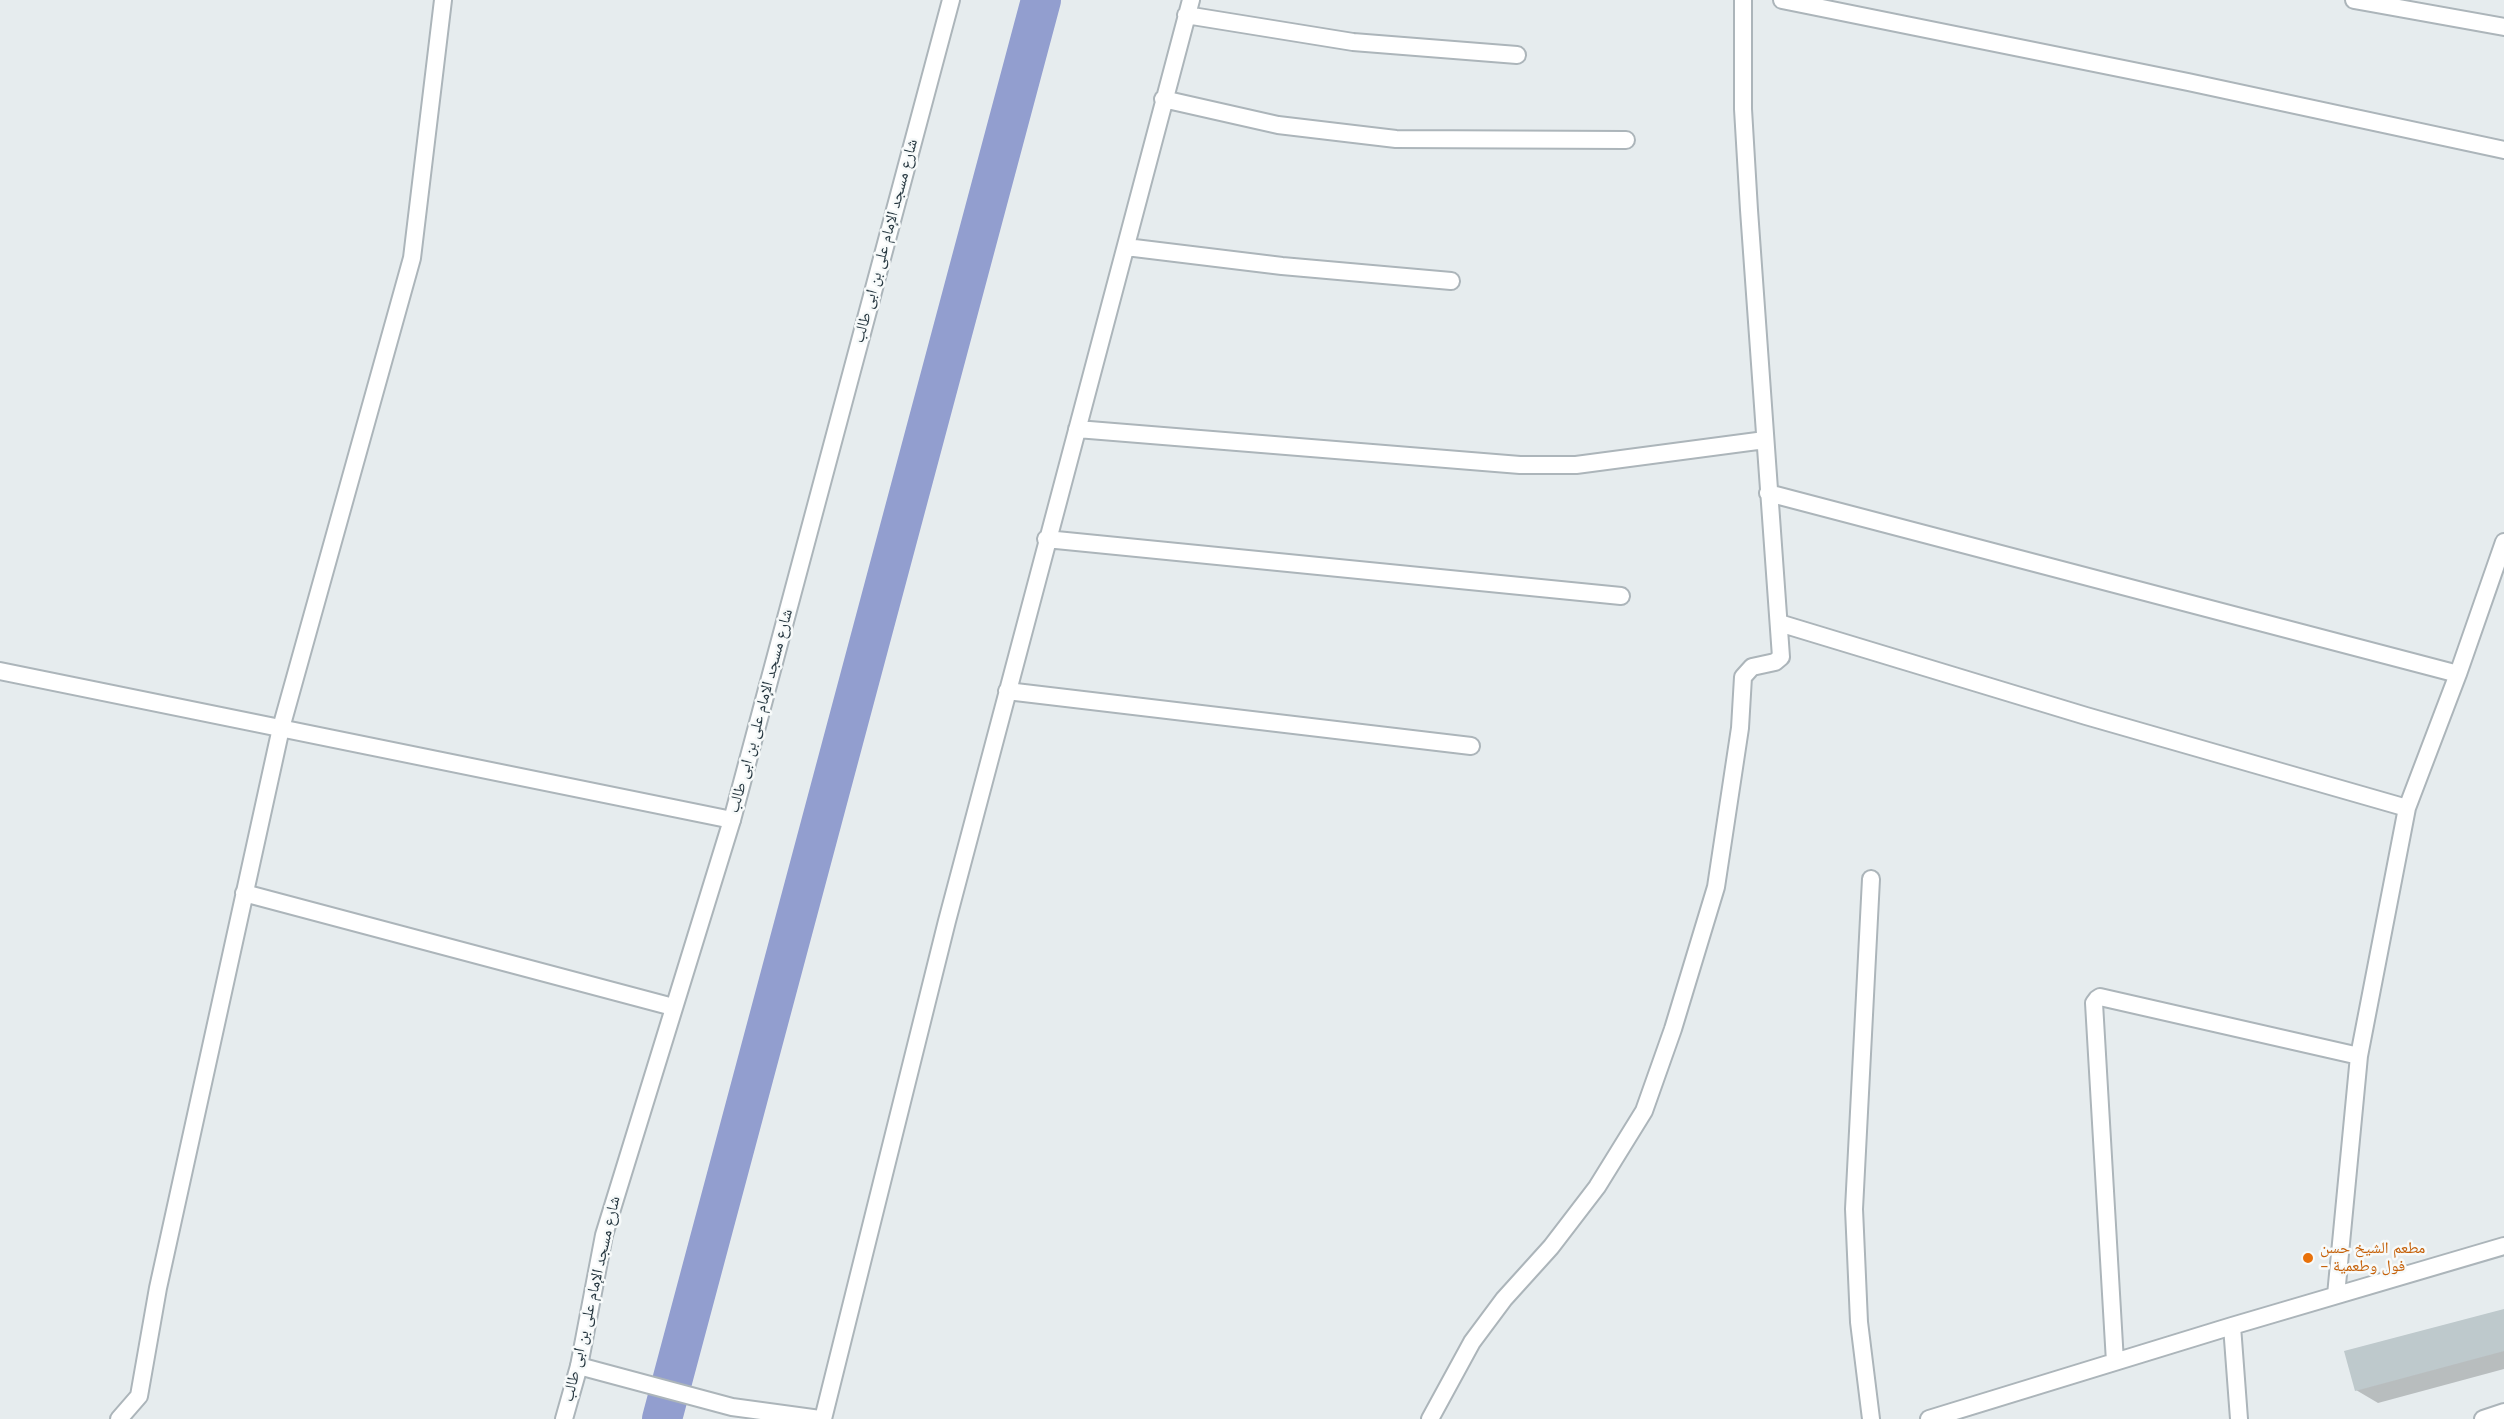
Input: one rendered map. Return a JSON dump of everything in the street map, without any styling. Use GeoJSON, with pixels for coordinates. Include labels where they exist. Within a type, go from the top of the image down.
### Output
{"type":"FeatureCollection","features":[{"type":"Feature","properties":{"kind":"street"},"geometry":{"type":"LineString","coordinates":[[119,1419],[139,1396],[158,1288],[281,728],[412,258],[442,0]]}},
{"type":"Feature","properties":{"kind":"street","name":"شارع مسجد الإمام على بن ابى طالب"},"geometry":{"type":"LineString","coordinates":[[564,1419],[579,1366],[604,1235],[732,820],[951,0]]}},
{"type":"Feature","properties":{"kind":"street"},"geometry":{"type":"LineString","coordinates":[[1430,1419],[1472,1342],[1504,1299],[1551,1247],[1598,1186],[1644,1111],[1716,887],[1740,728],[1743,677],[1752,667],[1775,662],[1781,657],[1743,108],[1743,0]]}},
{"type":"Feature","properties":{"kind":"street"},"geometry":{"type":"LineString","coordinates":[[1782,0],[2188,82],[2504,150]]}},
{"type":"Feature","properties":{"kind":"street"},"geometry":{"type":"LineString","coordinates":[[2354,0],[2504,27]]}},
{"type":"Feature","properties":{"kind":"street"},"geometry":{"type":"LineString","coordinates":[[579,1366],[732,1407],[821,1419],[1046,539],[1189,8],[1353,42],[1517,55]]}},
{"type":"Feature","properties":{"kind":"street"},"geometry":{"type":"LineString","coordinates":[[1164,99],[1278,125],[1396,139],[1626,140]]}},
{"type":"Feature","properties":{"kind":"street"},"geometry":{"type":"LineString","coordinates":[[1126,248],[1282,266],[1451,281]]}},
{"type":"Feature","properties":{"kind":"street"},"geometry":{"type":"LineString","coordinates":[[1077,429],[1520,465],[1576,465],[1765,440]]}},
{"type":"Feature","properties":{"kind":"street"},"geometry":{"type":"LineString","coordinates":[[1768,493],[2458,674]]}},
{"type":"Feature","properties":{"kind":"street"},"geometry":{"type":"LineString","coordinates":[[1046,539],[1621,596]]}},
{"type":"Feature","properties":{"kind":"street"},"geometry":{"type":"LineString","coordinates":[[2336,1295],[2359,1056],[2407,808],[2458,674],[2504,542]]}},
{"type":"Feature","properties":{"kind":"street"},"geometry":{"type":"LineString","coordinates":[[1779,623],[2086,716],[2407,808]]}},
{"type":"Feature","properties":{"kind":"street"},"geometry":{"type":"LineString","coordinates":[[0,671],[732,820]]}},
{"type":"Feature","properties":{"kind":"street"},"geometry":{"type":"LineString","coordinates":[[1007,691],[1471,746]]}},
{"type":"Feature","properties":{"kind":"street"},"geometry":{"type":"LineString","coordinates":[[1871,879],[1854,1209],[1858,1322],[1871,1419]]}},
{"type":"Feature","properties":{"kind":"street"},"geometry":{"type":"LineString","coordinates":[[244,893],[673,1007]]}},
{"type":"Feature","properties":{"kind":"street"},"geometry":{"type":"LineString","coordinates":[[2115,1362],[2094,1003],[2097,999],[2100,997],[2359,1056]]}},
{"type":"Feature","properties":{"kind":"street"},"geometry":{"type":"LineString","coordinates":[[1929,1419],[2504,1246]]}},
{"type":"Feature","properties":{"kind":"street"},"geometry":{"type":"LineString","coordinates":[[2232,1326],[2239,1419]]}},
{"type":"Feature","properties":{"kind":"street"},"geometry":{"type":"LineString","coordinates":[[2483,1419],[2504,1412]]}},
{"type":"Feature","properties":{"kind":"building"},"geometry":{"type":"Polygon","coordinates":[[[2504,1309],[2504,1351],[2355,1391],[2344,1351],[2504,1309]]]}},
{"type":"Feature","properties":{"kind":"waterway"},"geometry":{"type":"LineString","coordinates":[[662,1419],[1041,0]]}},
{"type":"Feature","properties":{"kind":"place","name":"مطعم الشيخ حسن - فول وطعمية"},"geometry":{"type":"Point","coordinates":[2308,1258]}}]}
